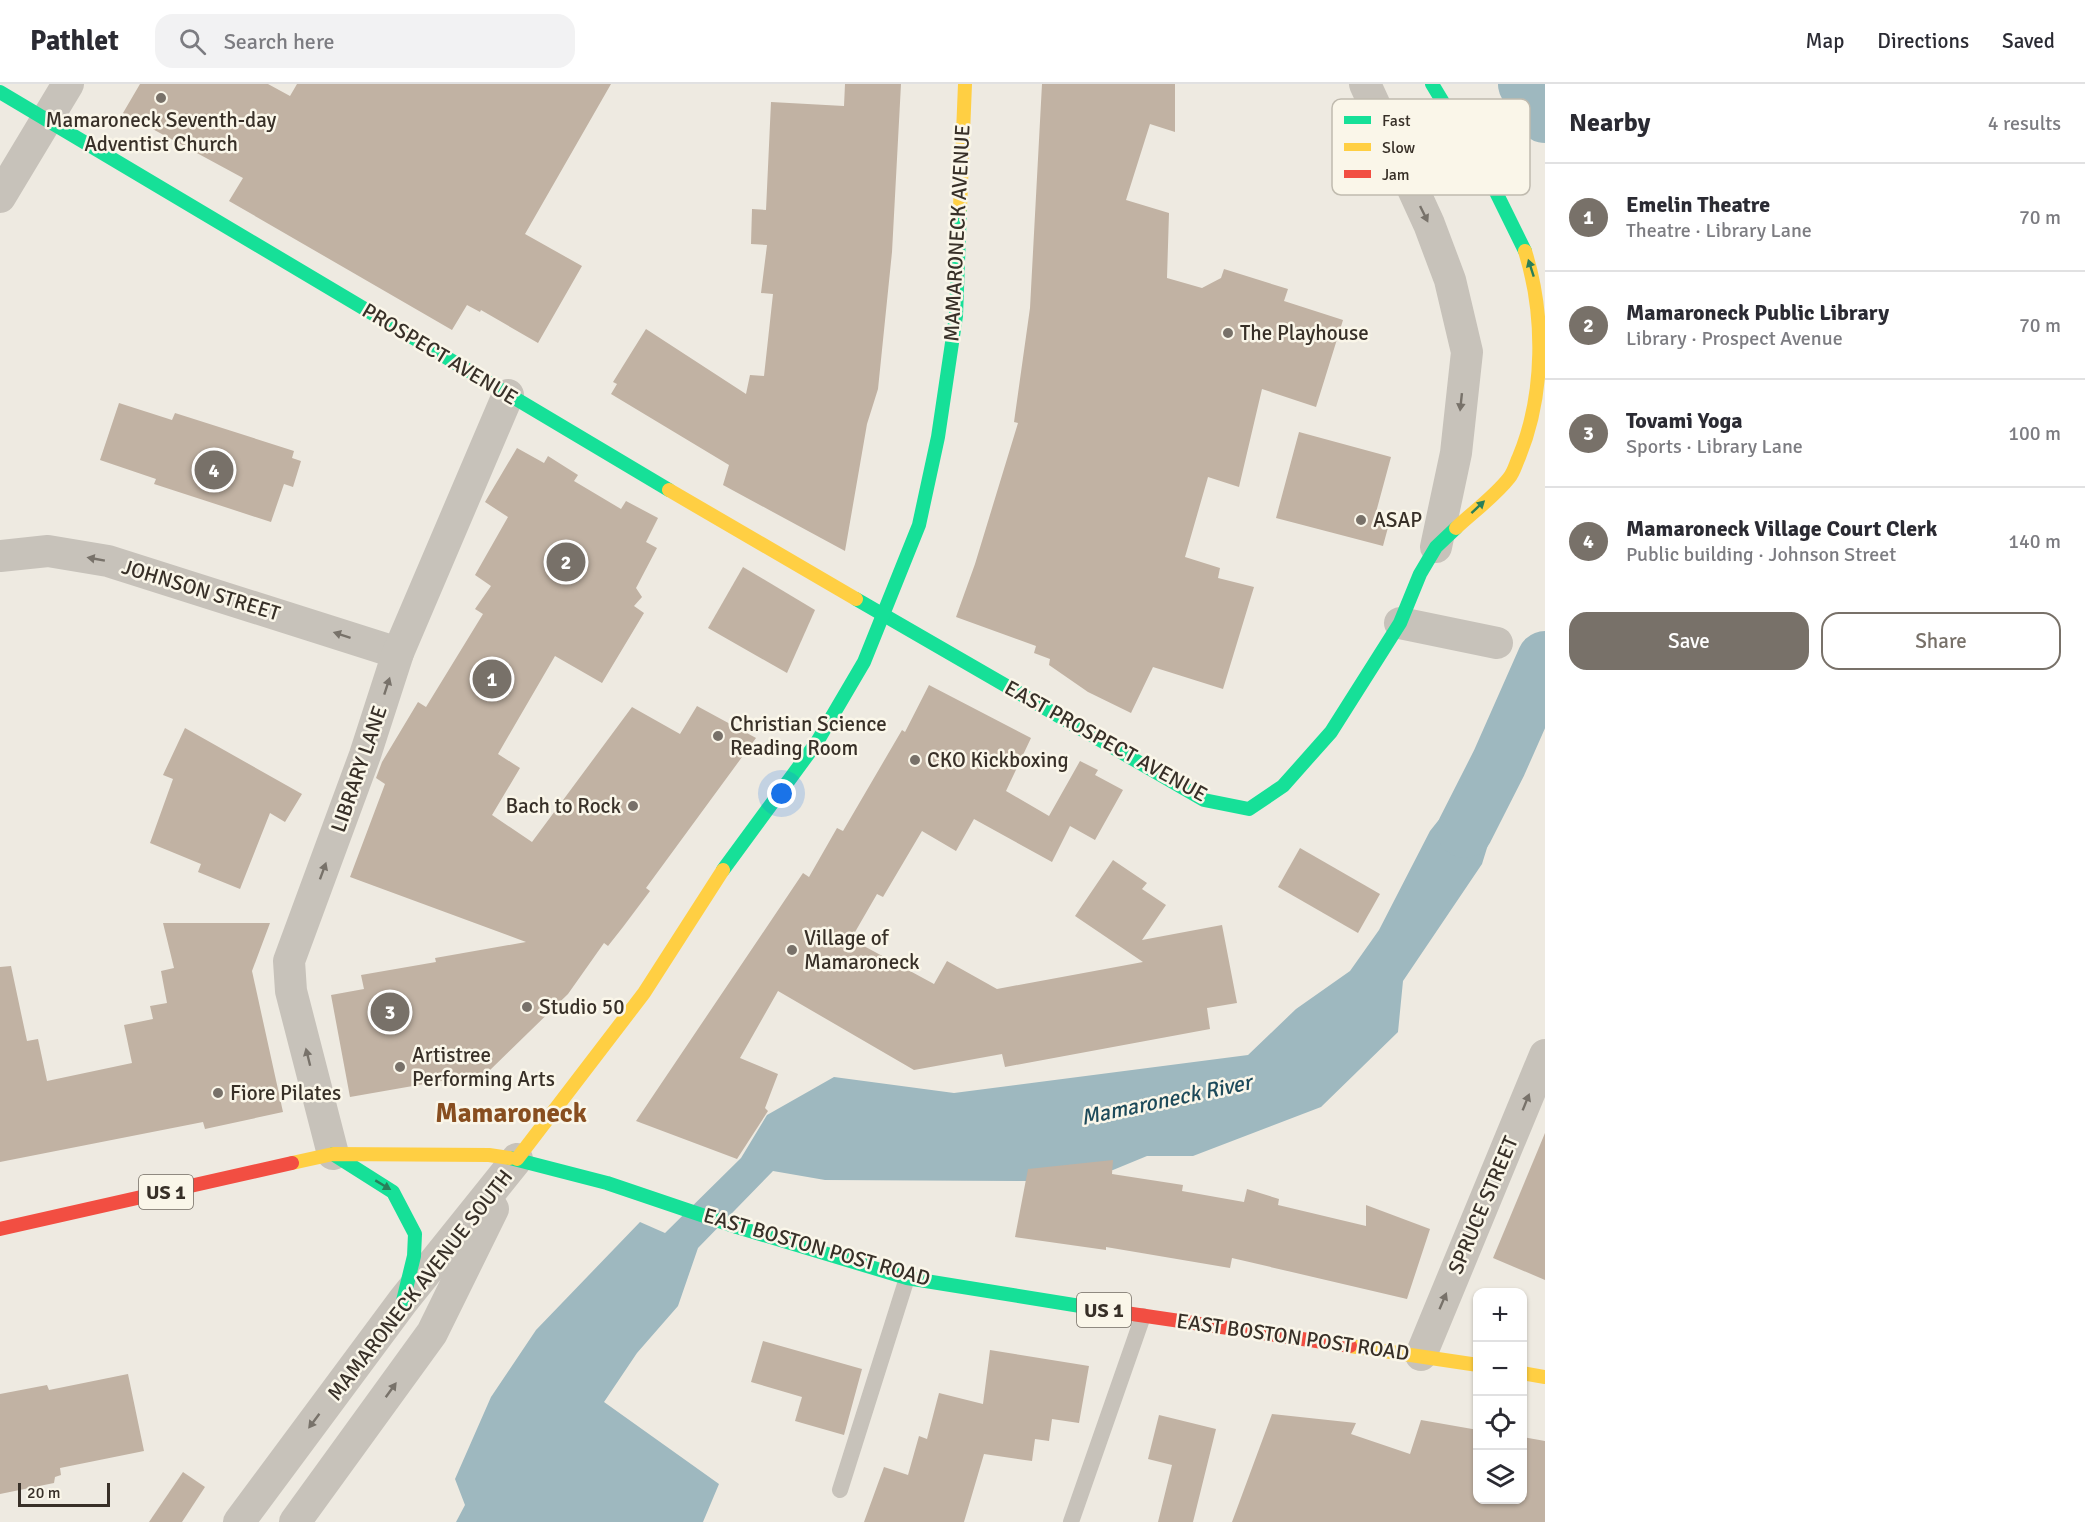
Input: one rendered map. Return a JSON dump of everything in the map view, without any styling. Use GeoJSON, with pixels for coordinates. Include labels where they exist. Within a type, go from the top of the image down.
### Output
{"type":"FeatureCollection","features":[{"type":"Feature","properties":{"kind":"main road","name":"MAMARONECK AVENUE"},"geometry":{"type":"LineString","coordinates":[[517,1159],[644,993],[716,880],[817,742],[864,662],[919,525],[938,437],[956,316],[965,84]]}},
{"type":"Feature","properties":{"kind":"main road","name":"EAST PROSPECT AVENUE"},"geometry":{"type":"LineString","coordinates":[[1432,84],[1441,99]]}},
{"type":"Feature","properties":{"kind":"main road","name":"PROSPECT AVENUE"},"geometry":{"type":"LineString","coordinates":[[0,92],[508,395],[882,613]]}},
{"type":"Feature","properties":{"kind":"main road","name":"EAST PROSPECT AVENUE"},"geometry":{"type":"LineString","coordinates":[[882,613],[1204,800],[1249,808],[1283,786],[1331,732],[1400,623],[1420,574],[1436,547],[1510,477],[1527,438],[1538,382],[1541,338],[1534,276],[1522,241],[1498,195]]}},
{"type":"Feature","properties":{"kind":"main road","name":"US 1"},"geometry":{"type":"LineString","coordinates":[[0,1229],[333,1154],[489,1155],[517,1159]]}},
{"type":"Feature","properties":{"kind":"main road"},"geometry":{"type":"LineString","coordinates":[[333,1154],[393,1192],[415,1234],[414,1256],[403,1301]]}},
{"type":"Feature","properties":{"kind":"main road","name":"EAST BOSTON POST ROAD"},"geometry":{"type":"LineString","coordinates":[[517,1159],[655,1199],[737,1227],[907,1278],[1143,1316],[1473,1364]]}},
{"type":"Feature","properties":{"kind":"main road"},"geometry":{"type":"LineString","coordinates":[[1527,1374],[1545,1377]]}},
{"type":"Feature","properties":{"kind":"street"},"geometry":{"type":"LineString","coordinates":[[0,197],[68,84]]}},
{"type":"Feature","properties":{"kind":"street"},"geometry":{"type":"LineString","coordinates":[[1365,84],[1372,99]]}},
{"type":"Feature","properties":{"kind":"street"},"geometry":{"type":"LineString","coordinates":[[1416,195],[1450,280],[1467,352],[1456,453],[1436,547]]}},
{"type":"Feature","properties":{"kind":"street","name":"LIBRARY LANE"},"geometry":{"type":"LineString","coordinates":[[333,1154],[291,992],[289,961],[365,755],[398,653],[457,508],[508,395]]}},
{"type":"Feature","properties":{"kind":"street","name":"JOHNSON STREET"},"geometry":{"type":"LineString","coordinates":[[0,556],[48,550],[108,561],[398,653]]}},
{"type":"Feature","properties":{"kind":"street"},"geometry":{"type":"LineString","coordinates":[[1400,623],[1497,643]]}},
{"type":"Feature","properties":{"kind":"street","name":"SPRUCE STREET"},"geometry":{"type":"LineString","coordinates":[[1421,1355],[1545,1054]]}},
{"type":"Feature","properties":{"kind":"street","name":"MAMARONECK AVENUE SOUTH"},"geometry":{"type":"LineString","coordinates":[[239,1522],[403,1301],[517,1159]]}},
{"type":"Feature","properties":{"kind":"street","name":"MAMARONECK AVENUE SOUTH"},"geometry":{"type":"LineString","coordinates":[[295,1522],[432,1333],[517,1159]]}},
{"type":"Feature","properties":{"kind":"lane"},"geometry":{"type":"LineString","coordinates":[[840,1490],[907,1278]]}},
{"type":"Feature","properties":{"kind":"lane"},"geometry":{"type":"LineString","coordinates":[[1071,1522],[1143,1316]]}},
{"type":"Feature","properties":{"kind":"water"},"geometry":{"type":"Polygon","coordinates":[[[1514,761],[1482,864],[1403,981],[1398,1032],[1321,1107],[1193,1156],[1147,1156],[1113,1170],[1030,1181],[825,1180],[773,1171],[698,1248],[678,1306],[637,1353],[604,1402],[719,1484],[703,1522],[456,1522],[465,1505],[455,1479],[491,1397],[536,1330],[640,1222],[665,1233],[741,1158],[767,1115],[834,1077],[954,1093],[1248,1055],[1296,1009],[1350,971],[1379,930],[1430,831],[1483,764],[1514,761]]]}},
{"type":"Feature","properties":{"kind":"building"},"geometry":{"type":"Polygon","coordinates":[[[140,84],[268,84],[290,96],[297,84],[611,84],[525,234],[582,266],[538,343],[481,310],[480,312],[467,305],[452,330],[229,201],[243,178],[123,113],[140,84]]]}},
{"type":"Feature","properties":{"kind":"building"},"geometry":{"type":"Polygon","coordinates":[[[845,84],[901,84],[892,252],[878,389],[867,424],[845,551],[723,485],[729,465],[611,394],[617,384],[613,382],[646,329],[746,394],[750,375],[764,376],[773,294],[761,293],[767,245],[751,244],[752,209],[766,210],[771,102],[844,106],[845,84]]]}},
{"type":"Feature","properties":{"kind":"building"},"geometry":{"type":"Polygon","coordinates":[[[1042,84],[1175,84],[1175,132],[1150,124],[1126,200],[1169,213],[1167,278],[1202,288],[1221,278],[1224,269],[1288,289],[1284,301],[1343,320],[1316,407],[1262,389],[1239,487],[1208,477],[1185,557],[1220,568],[1218,578],[1254,587],[1223,689],[1153,667],[1131,713],[1088,692],[1049,665],[1050,659],[1034,653],[1036,646],[956,617],[975,564],[1018,423],[1014,422],[1030,308],[1042,84]]]}},
{"type":"Feature","properties":{"kind":"building"},"geometry":{"type":"Polygon","coordinates":[[[119,403],[172,420],[175,413],[294,451],[292,458],[301,461],[293,487],[284,484],[271,522],[154,484],[156,479],[100,460],[119,403]]]}},
{"type":"Feature","properties":{"kind":"building"},"geometry":{"type":"Polygon","coordinates":[[[1299,432],[1391,457],[1375,516],[1390,520],[1383,546],[1276,518],[1299,432]]]}},
{"type":"Feature","properties":{"kind":"building"},"geometry":{"type":"Polygon","coordinates":[[[517,448],[544,463],[548,456],[578,475],[574,481],[621,509],[626,501],[658,518],[646,542],[657,548],[636,588],[642,597],[634,606],[644,613],[602,683],[555,656],[498,754],[520,768],[492,815],[532,842],[632,707],[680,734],[697,706],[756,738],[646,888],[650,891],[608,946],[604,943],[568,994],[487,1073],[350,1097],[331,995],[364,989],[361,975],[436,962],[435,958],[526,942],[350,877],[385,784],[376,778],[382,762],[418,702],[426,707],[483,614],[475,609],[491,586],[475,575],[508,517],[485,502],[517,448]]]}},
{"type":"Feature","properties":{"kind":"building"},"geometry":{"type":"Polygon","coordinates":[[[743,567],[815,610],[787,673],[708,628],[743,567]]]}},
{"type":"Feature","properties":{"kind":"building"},"geometry":{"type":"Polygon","coordinates":[[[929,685],[1031,738],[1006,791],[1049,816],[1080,761],[1098,770],[1095,775],[1123,790],[1095,840],[1070,826],[1052,862],[974,819],[956,851],[922,831],[883,897],[877,894],[851,939],[934,984],[947,961],[997,989],[1143,962],[1075,916],[1113,860],[1147,883],[1142,889],[1166,905],[1142,940],[1222,925],[1237,1003],[1207,1008],[1210,1029],[1005,1067],[1002,1054],[914,1070],[778,991],[740,1058],[778,1074],[765,1108],[768,1111],[737,1159],[636,1121],[803,873],[809,877],[837,828],[843,831],[902,730],[905,732],[929,685]]]}},
{"type":"Feature","properties":{"kind":"building"},"geometry":{"type":"Polygon","coordinates":[[[185,728],[302,794],[285,822],[270,813],[240,889],[198,872],[201,864],[150,843],[173,779],[163,775],[185,728]]]}},
{"type":"Feature","properties":{"kind":"building"},"geometry":{"type":"Polygon","coordinates":[[[1300,848],[1380,894],[1358,933],[1278,887],[1300,848]]]}},
{"type":"Feature","properties":{"kind":"building"},"geometry":{"type":"Polygon","coordinates":[[[163,923],[270,923],[252,971],[283,1112],[205,1129],[203,1122],[0,1162],[0,967],[11,966],[27,1041],[38,1039],[47,1081],[132,1063],[124,1025],[153,1019],[150,1006],[167,1003],[161,971],[174,968],[163,923]]]}},
{"type":"Feature","properties":{"kind":"building"},"geometry":{"type":"Polygon","coordinates":[[[1545,1133],[1545,1280],[1493,1258],[1545,1133]]]}},
{"type":"Feature","properties":{"kind":"building"},"geometry":{"type":"Polygon","coordinates":[[[1113,1160],[1112,1174],[1183,1185],[1182,1191],[1244,1202],[1247,1189],[1279,1199],[1278,1205],[1366,1226],[1366,1205],[1430,1229],[1407,1299],[1232,1258],[1230,1268],[1106,1247],[1106,1250],[1015,1237],[1028,1169],[1113,1160]]]}},
{"type":"Feature","properties":{"kind":"building"},"geometry":{"type":"Polygon","coordinates":[[[763,1341],[862,1369],[844,1435],[795,1421],[802,1397],[751,1382],[763,1341]]]}},
{"type":"Feature","properties":{"kind":"building"},"geometry":{"type":"Polygon","coordinates":[[[990,1350],[1089,1366],[1079,1423],[1052,1419],[1049,1441],[1035,1439],[1032,1461],[984,1454],[964,1522],[864,1522],[884,1467],[908,1475],[919,1436],[927,1439],[939,1393],[983,1404],[990,1350]]]}},
{"type":"Feature","properties":{"kind":"building"},"geometry":{"type":"Polygon","coordinates":[[[128,1374],[144,1451],[60,1468],[61,1475],[55,1477],[54,1483],[0,1494],[0,1394],[47,1385],[49,1390],[128,1374]]]}},
{"type":"Feature","properties":{"kind":"building"},"geometry":{"type":"Polygon","coordinates":[[[1272,1414],[1356,1423],[1351,1434],[1410,1454],[1421,1420],[1473,1429],[1473,1504],[1527,1504],[1527,1438],[1545,1441],[1545,1522],[1232,1522],[1272,1414]]]}},
{"type":"Feature","properties":{"kind":"building"},"geometry":{"type":"Polygon","coordinates":[[[1159,1415],[1216,1429],[1193,1522],[1158,1522],[1172,1465],[1148,1459],[1159,1415]]]}},
{"type":"Feature","properties":{"kind":"building"},"geometry":{"type":"Polygon","coordinates":[[[183,1472],[205,1487],[182,1522],[149,1522],[183,1472]]]}},
{"type":"Feature","properties":{"kind":"waterway","name":"Mamaroneck River"},"geometry":{"type":"LineString","coordinates":[[1526,84],[1545,115]]}},
{"type":"Feature","properties":{"kind":"waterway","name":"Mamaroneck River"},"geometry":{"type":"LineString","coordinates":[[1465,830],[1499,763],[1545,659]]}},
{"type":"Feature","properties":{"kind":"traffic: fast"},"geometry":{"type":"LineString","coordinates":[[1432,84],[1441,99]]}},
{"type":"Feature","properties":{"kind":"traffic: fast"},"geometry":{"type":"LineString","coordinates":[[0,92],[669,490]]}},
{"type":"Feature","properties":{"kind":"traffic: fast"},"geometry":{"type":"LineString","coordinates":[[1497,195],[1525,251]]}},
{"type":"Feature","properties":{"kind":"traffic: fast"},"geometry":{"type":"LineString","coordinates":[[723,870],[817,742],[864,662],[919,525],[938,437],[956,316],[960,208]]}},
{"type":"Feature","properties":{"kind":"traffic: fast"},"geometry":{"type":"LineString","coordinates":[[856,599],[1204,800],[1249,809],[1283,786],[1331,732],[1400,623],[1420,574],[1436,547],[1456,528]]}},
{"type":"Feature","properties":{"kind":"traffic: fast"},"geometry":{"type":"LineString","coordinates":[[333,1154],[393,1192],[415,1234],[414,1256],[403,1301]]}},
{"type":"Feature","properties":{"kind":"traffic: fast"},"geometry":{"type":"LineString","coordinates":[[510,1158],[607,1183],[737,1227],[907,1278],[1105,1310]]}},
{"type":"Feature","properties":{"kind":"traffic: slow"},"geometry":{"type":"LineString","coordinates":[[960,208],[965,84]]}},
{"type":"Feature","properties":{"kind":"traffic: slow"},"geometry":{"type":"LineString","coordinates":[[1456,528],[1491,498],[1509,478],[1528,433],[1538,381],[1539,328],[1532,276],[1525,251]]}},
{"type":"Feature","properties":{"kind":"traffic: slow"},"geometry":{"type":"LineString","coordinates":[[669,490],[856,599]]}},
{"type":"Feature","properties":{"kind":"traffic: slow"},"geometry":{"type":"LineString","coordinates":[[517,1159],[644,993],[723,870]]}},
{"type":"Feature","properties":{"kind":"traffic: slow"},"geometry":{"type":"LineString","coordinates":[[292,1163],[333,1154],[489,1155],[510,1158]]}},
{"type":"Feature","properties":{"kind":"traffic: slow"},"geometry":{"type":"LineString","coordinates":[[1350,1346],[1473,1364]]}},
{"type":"Feature","properties":{"kind":"traffic: slow"},"geometry":{"type":"LineString","coordinates":[[1527,1374],[1545,1377]]}},
{"type":"Feature","properties":{"kind":"traffic: jam"},"geometry":{"type":"LineString","coordinates":[[0,1229],[292,1163]]}},
{"type":"Feature","properties":{"kind":"traffic: jam"},"geometry":{"type":"LineString","coordinates":[[1105,1310],[1350,1346]]}},
{"type":"Feature","properties":{"kind":"place","name":"Mamaroneck Seventh-day Adventist Church"},"geometry":{"type":"Point","coordinates":[161,98]}},
{"type":"Feature","properties":{"kind":"place","name":"The Playhouse"},"geometry":{"type":"Point","coordinates":[1228,333]}},
{"type":"Feature","properties":{"kind":"place","name":"Mamaroneck Village Court Clerk"},"geometry":{"type":"Point","coordinates":[214,470]}},
{"type":"Feature","properties":{"kind":"place","name":"ASAP"},"geometry":{"type":"Point","coordinates":[1361,520]}},
{"type":"Feature","properties":{"kind":"place","name":"Mamaroneck Public Library"},"geometry":{"type":"Point","coordinates":[566,562]}},
{"type":"Feature","properties":{"kind":"place","name":"Emelin Theatre"},"geometry":{"type":"Point","coordinates":[492,679]}},
{"type":"Feature","properties":{"kind":"place","name":"Christian Science Reading Room"},"geometry":{"type":"Point","coordinates":[718,736]}},
{"type":"Feature","properties":{"kind":"place","name":"CKO Kickboxing"},"geometry":{"type":"Point","coordinates":[915,760]}},
{"type":"Feature","properties":{"kind":"place","name":"Bach to Rock"},"geometry":{"type":"Point","coordinates":[633,806]}},
{"type":"Feature","properties":{"kind":"place","name":"Village of Mamaroneck"},"geometry":{"type":"Point","coordinates":[792,950]}},
{"type":"Feature","properties":{"kind":"place","name":"Studio 50"},"geometry":{"type":"Point","coordinates":[527,1007]}},
{"type":"Feature","properties":{"kind":"place","name":"Tovami Yoga"},"geometry":{"type":"Point","coordinates":[390,1012]}},
{"type":"Feature","properties":{"kind":"place","name":"Artistree Performing Arts"},"geometry":{"type":"Point","coordinates":[400,1067]}},
{"type":"Feature","properties":{"kind":"place","name":"Fiore Pilates"},"geometry":{"type":"Point","coordinates":[218,1093]}},
{"type":"Feature","properties":{"kind":"district","name":"Mamaroneck"},"geometry":{"type":"Point","coordinates":[511,1113]}}]}
